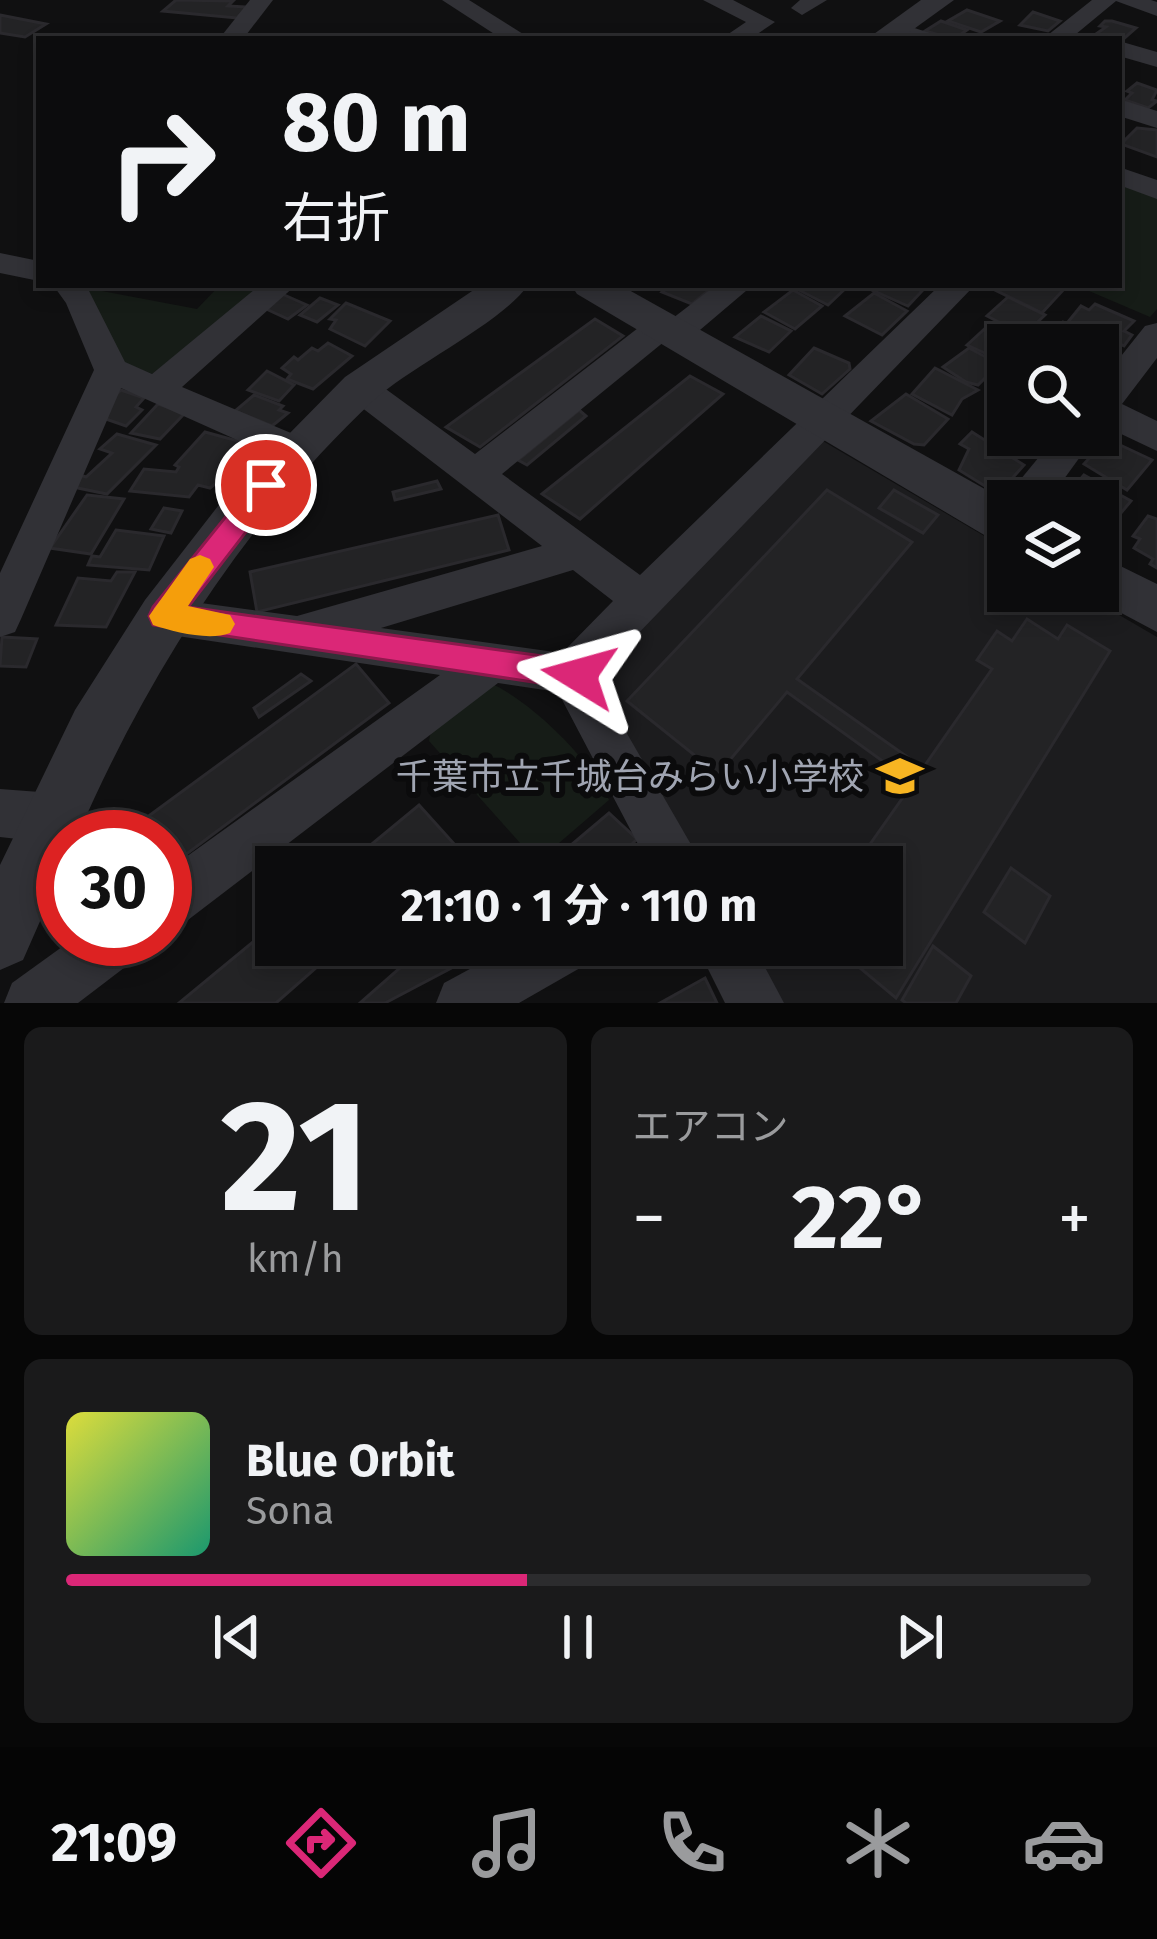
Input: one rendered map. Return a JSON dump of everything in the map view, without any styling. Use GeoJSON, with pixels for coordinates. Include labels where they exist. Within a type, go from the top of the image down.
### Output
{"type":"FeatureCollection","features":[{"type":"Feature","properties":{"kind":"street"},"geometry":{"type":"LineString","coordinates":[[233,36],[262,0]]}},
{"type":"Feature","properties":{"kind":"street"},"geometry":{"type":"LineString","coordinates":[[453,0],[514,36]]}},
{"type":"Feature","properties":{"kind":"street"},"geometry":{"type":"LineString","coordinates":[[714,0],[764,22],[738,36]]}},
{"type":"Feature","properties":{"kind":"street"},"geometry":{"type":"LineString","coordinates":[[888,34],[940,0]]}},
{"type":"Feature","properties":{"kind":"street"},"geometry":{"type":"LineString","coordinates":[[1060,35],[1106,0]]}},
{"type":"Feature","properties":{"kind":"street"},"geometry":{"type":"LineString","coordinates":[[1127,0],[1157,9]]}},
{"type":"Feature","properties":{"kind":"street"},"geometry":{"type":"LineString","coordinates":[[1122,49],[1157,60]]}},
{"type":"Feature","properties":{"kind":"street"},"geometry":{"type":"LineString","coordinates":[[1122,108],[1157,120]]}},
{"type":"Feature","properties":{"kind":"street"},"geometry":{"type":"LineString","coordinates":[[1122,176],[1157,190]]}},
{"type":"Feature","properties":{"kind":"street"},"geometry":{"type":"LineString","coordinates":[[0,263],[36,270]]}},
{"type":"Feature","properties":{"kind":"street"},"geometry":{"type":"LineString","coordinates":[[71,288],[111,370],[297,451]]}},
{"type":"Feature","properties":{"kind":"street"},"geometry":{"type":"LineString","coordinates":[[156,390],[276,288]]}},
{"type":"Feature","properties":{"kind":"street"},"geometry":{"type":"LineString","coordinates":[[57,810],[95,729],[164,616],[235,520],[360,388],[504,288]]}},
{"type":"Feature","properties":{"kind":"street"},"geometry":{"type":"LineString","coordinates":[[596,288],[987,512]]}},
{"type":"Feature","properties":{"kind":"street"},"geometry":{"type":"LineString","coordinates":[[475,474],[732,288]]}},
{"type":"Feature","properties":{"kind":"street"},"geometry":{"type":"LineString","coordinates":[[666,846],[585,704],[579,665],[821,417],[956,288]]}},
{"type":"Feature","properties":{"kind":"street"},"geometry":{"type":"LineString","coordinates":[[1119,383],[1157,334]]}},
{"type":"Feature","properties":{"kind":"street"},"geometry":{"type":"LineString","coordinates":[[0,619],[111,370]]}},
{"type":"Feature","properties":{"kind":"street"},"geometry":{"type":"LineString","coordinates":[[360,388],[644,600]]}},
{"type":"Feature","properties":{"kind":"street"},"geometry":{"type":"LineString","coordinates":[[1119,419],[1157,437]]}},
{"type":"Feature","properties":{"kind":"street"},"geometry":{"type":"LineString","coordinates":[[1043,480],[1062,456]]}},
{"type":"Feature","properties":{"kind":"street"},"geometry":{"type":"LineString","coordinates":[[294,635],[579,552]]}},
{"type":"Feature","properties":{"kind":"street"},"geometry":{"type":"LineString","coordinates":[[1119,588],[1157,610]]}},
{"type":"Feature","properties":{"kind":"street"},"geometry":{"type":"LineString","coordinates":[[164,616],[579,675]]}},
{"type":"Feature","properties":{"kind":"street"},"geometry":{"type":"LineString","coordinates":[[192,884],[491,663]]}},
{"type":"Feature","properties":{"kind":"street"},"geometry":{"type":"LineString","coordinates":[[0,813],[36,816]]}},
{"type":"Feature","properties":{"kind":"street"},"geometry":{"type":"LineString","coordinates":[[0,937],[36,856]]}},
{"type":"Feature","properties":{"kind":"street"},"geometry":{"type":"LineString","coordinates":[[32,1003],[82,966]]}},
{"type":"Feature","properties":{"kind":"street"},"geometry":{"type":"LineString","coordinates":[[464,1003],[530,966]]}},
{"type":"Feature","properties":{"kind":"street"},"geometry":{"type":"LineString","coordinates":[[735,966],[756,1003]]}},
{"type":"Feature","properties":{"kind":"shaded area"},"geometry":{"type":"Polygon","coordinates":[[[1122,182],[1157,195],[1157,309],[1150,317],[1082,288],[1122,288],[1122,182]]]}},
{"type":"Feature","properties":{"kind":"shaded area"},"geometry":{"type":"Polygon","coordinates":[[[86,288],[197,309],[217,288],[262,288],[152,374],[117,360],[86,288]]]}},
{"type":"Feature","properties":{"kind":"shaded area","name":"千葉市立千城台みらい小学校"},"geometry":{"type":"Polygon","coordinates":[[[816,437],[987,538],[987,612],[1114,612],[1157,637],[1157,1003],[778,1003],[756,966],[903,966],[903,846],[684,846],[588,685],[816,437]]]}},
{"type":"Feature","properties":{"kind":"shaded area"},"geometry":{"type":"Polygon","coordinates":[[[490,683],[558,733],[609,800],[556,846],[523,846],[429,741],[432,725],[490,683]]]}},
{"type":"Feature","properties":{"kind":"building"},"geometry":{"type":"Polygon","coordinates":[[[176,0],[233,1],[228,6],[247,7],[237,18],[163,11],[176,0]]]}},
{"type":"Feature","properties":{"kind":"building"},"geometry":{"type":"Polygon","coordinates":[[[967,10],[1000,21],[981,32],[948,21],[967,10]]]}},
{"type":"Feature","properties":{"kind":"building"},"geometry":{"type":"Polygon","coordinates":[[[1033,12],[1060,21],[1048,31],[1020,25],[1033,12]]]}},
{"type":"Feature","properties":{"kind":"building"},"geometry":{"type":"Polygon","coordinates":[[[0,15],[46,24],[25,37],[0,33],[0,15]]]}},
{"type":"Feature","properties":{"kind":"building"},"geometry":{"type":"Polygon","coordinates":[[[941,21],[967,30],[958,36],[925,31],[941,21]]]}},
{"type":"Feature","properties":{"kind":"building"},"geometry":{"type":"Polygon","coordinates":[[[1112,21],[1136,28],[1122,40],[1122,36],[1096,34],[1106,27],[1100,26],[1112,21]]]}},
{"type":"Feature","properties":{"kind":"building"},"geometry":{"type":"Polygon","coordinates":[[[1137,83],[1157,90],[1152,100],[1157,101],[1148,108],[1125,100],[1137,83]]]}},
{"type":"Feature","properties":{"kind":"building"},"geometry":{"type":"Polygon","coordinates":[[[1137,128],[1157,130],[1157,157],[1122,144],[1137,128]]]}},
{"type":"Feature","properties":{"kind":"building"},"geometry":{"type":"Polygon","coordinates":[[[667,288],[712,288],[692,304],[662,292],[667,288]]]}},
{"type":"Feature","properties":{"kind":"building"},"geometry":{"type":"Polygon","coordinates":[[[795,288],[846,288],[828,305],[795,288]]]}},
{"type":"Feature","properties":{"kind":"building"},"geometry":{"type":"Polygon","coordinates":[[[916,288],[922,291],[908,306],[872,290],[916,288]]]}},
{"type":"Feature","properties":{"kind":"building"},"geometry":{"type":"Polygon","coordinates":[[[991,288],[1064,289],[1042,313],[991,288]]]}},
{"type":"Feature","properties":{"kind":"building"},"geometry":{"type":"Polygon","coordinates":[[[793,290],[822,306],[795,329],[764,312],[793,290]]]}},
{"type":"Feature","properties":{"kind":"building"},"geometry":{"type":"Polygon","coordinates":[[[874,293],[907,311],[882,335],[845,316],[874,293]]]}},
{"type":"Feature","properties":{"kind":"building"},"geometry":{"type":"Polygon","coordinates":[[[282,294],[307,305],[288,319],[264,308],[282,294]]]}},
{"type":"Feature","properties":{"kind":"building"},"geometry":{"type":"Polygon","coordinates":[[[1008,297],[1045,315],[1036,324],[1003,324],[987,316],[1008,297]]]}},
{"type":"Feature","properties":{"kind":"building"},"geometry":{"type":"Polygon","coordinates":[[[320,298],[338,305],[317,322],[300,315],[320,298]]]}},
{"type":"Feature","properties":{"kind":"building"},"geometry":{"type":"Polygon","coordinates":[[[346,303],[390,321],[365,346],[330,329],[336,320],[330,319],[346,303]]]}},
{"type":"Feature","properties":{"kind":"building"},"geometry":{"type":"Polygon","coordinates":[[[1095,304],[1134,321],[1124,331],[1132,335],[1124,346],[1119,344],[1119,324],[1068,322],[1081,306],[1089,310],[1095,304]]]}},
{"type":"Feature","properties":{"kind":"building"},"geometry":{"type":"Polygon","coordinates":[[[761,316],[791,331],[769,352],[735,337],[761,316]]]}},
{"type":"Feature","properties":{"kind":"building"},"geometry":{"type":"Polygon","coordinates":[[[595,319],[623,336],[480,447],[446,427],[595,319]]]}},
{"type":"Feature","properties":{"kind":"building"},"geometry":{"type":"Polygon","coordinates":[[[987,327],[987,354],[967,345],[987,327]]]}},
{"type":"Feature","properties":{"kind":"building"},"geometry":{"type":"Polygon","coordinates":[[[328,343],[352,356],[313,389],[287,379],[291,374],[282,368],[294,357],[298,360],[328,343]]]}},
{"type":"Feature","properties":{"kind":"building"},"geometry":{"type":"Polygon","coordinates":[[[814,348],[849,363],[850,369],[822,394],[789,375],[814,348]]]}},
{"type":"Feature","properties":{"kind":"building"},"geometry":{"type":"Polygon","coordinates":[[[969,348],[987,358],[987,376],[978,385],[943,367],[969,348]]]}},
{"type":"Feature","properties":{"kind":"building"},"geometry":{"type":"Polygon","coordinates":[[[935,368],[978,390],[962,399],[952,415],[912,394],[935,368]]]}},
{"type":"Feature","properties":{"kind":"building"},"geometry":{"type":"Polygon","coordinates":[[[267,371],[294,385],[279,401],[248,390],[267,371]]]}},
{"type":"Feature","properties":{"kind":"building"},"geometry":{"type":"Polygon","coordinates":[[[690,376],[723,394],[580,519],[542,494],[690,376]]]}},
{"type":"Feature","properties":{"kind":"building"},"geometry":{"type":"Polygon","coordinates":[[[121,390],[144,398],[136,407],[142,410],[126,426],[94,415],[121,390]]]}},
{"type":"Feature","properties":{"kind":"building"},"geometry":{"type":"Polygon","coordinates":[[[906,394],[948,419],[924,445],[871,421],[906,394]]]}},
{"type":"Feature","properties":{"kind":"building"},"geometry":{"type":"Polygon","coordinates":[[[254,395],[283,406],[279,410],[288,413],[272,426],[235,411],[254,395]]]}},
{"type":"Feature","properties":{"kind":"building"},"geometry":{"type":"Polygon","coordinates":[[[158,404],[185,413],[160,439],[131,433],[158,404]]]}},
{"type":"Feature","properties":{"kind":"building"},"geometry":{"type":"Polygon","coordinates":[[[579,410],[586,416],[527,465],[518,460],[579,410]]]}},
{"type":"Feature","properties":{"kind":"building"},"geometry":{"type":"Polygon","coordinates":[[[205,432],[249,444],[210,488],[198,485],[189,497],[130,491],[144,469],[176,472],[179,467],[175,465],[205,432]]]}},
{"type":"Feature","properties":{"kind":"building"},"geometry":{"type":"Polygon","coordinates":[[[972,432],[987,442],[987,456],[1010,456],[1024,465],[1011,480],[987,480],[987,487],[959,470],[969,449],[960,444],[972,432]]]}},
{"type":"Feature","properties":{"kind":"building"},"geometry":{"type":"Polygon","coordinates":[[[117,434],[156,445],[107,494],[68,486],[77,474],[86,477],[112,453],[100,449],[117,434]]]}},
{"type":"Feature","properties":{"kind":"building"},"geometry":{"type":"Polygon","coordinates":[[[1119,444],[1152,460],[1127,490],[1119,480],[1084,464],[1091,456],[1119,456],[1119,444]]]}},
{"type":"Feature","properties":{"kind":"building"},"geometry":{"type":"Polygon","coordinates":[[[437,481],[441,489],[395,500],[393,492],[437,481]]]}},
{"type":"Feature","properties":{"kind":"building"},"geometry":{"type":"Polygon","coordinates":[[[827,490],[912,542],[797,679],[923,768],[992,669],[977,660],[997,631],[1012,641],[1027,619],[1058,639],[1067,625],[1110,651],[896,998],[858,966],[903,966],[903,846],[869,846],[913,783],[787,692],[718,774],[627,701],[827,490]]]}},
{"type":"Feature","properties":{"kind":"building"},"geometry":{"type":"Polygon","coordinates":[[[894,490],[938,515],[923,533],[879,508],[894,490]]]}},
{"type":"Feature","properties":{"kind":"building"},"geometry":{"type":"Polygon","coordinates":[[[1119,494],[1131,501],[1119,515],[1119,494]]]}},
{"type":"Feature","properties":{"kind":"building"},"geometry":{"type":"Polygon","coordinates":[[[87,495],[124,499],[91,554],[50,548],[87,495]]]}},
{"type":"Feature","properties":{"kind":"building"},"geometry":{"type":"Polygon","coordinates":[[[164,508],[182,511],[171,533],[151,529],[164,508]]]}},
{"type":"Feature","properties":{"kind":"building"},"geometry":{"type":"Polygon","coordinates":[[[498,515],[509,550],[257,612],[250,572],[498,515]]]}},
{"type":"Feature","properties":{"kind":"building"},"geometry":{"type":"Polygon","coordinates":[[[1148,516],[1157,519],[1157,568],[1150,564],[1153,559],[1134,548],[1140,539],[1133,536],[1148,516]]]}},
{"type":"Feature","properties":{"kind":"building"},"geometry":{"type":"Polygon","coordinates":[[[116,530],[164,536],[149,570],[88,565],[92,556],[100,557],[116,530]]]}},
{"type":"Feature","properties":{"kind":"building"},"geometry":{"type":"Polygon","coordinates":[[[117,572],[135,572],[106,627],[56,625],[78,578],[111,581],[117,572]]]}},
{"type":"Feature","properties":{"kind":"building"},"geometry":{"type":"Polygon","coordinates":[[[2,637],[37,639],[26,667],[0,666],[2,637]]]}},
{"type":"Feature","properties":{"kind":"building"},"geometry":{"type":"Polygon","coordinates":[[[356,664],[389,703],[192,850],[192,810],[157,810],[356,664]]]}},
{"type":"Feature","properties":{"kind":"building"},"geometry":{"type":"Polygon","coordinates":[[[301,674],[311,681],[259,717],[254,708],[301,674]]]}},
{"type":"Feature","properties":{"kind":"building"},"geometry":{"type":"Polygon","coordinates":[[[419,805],[456,846],[369,846],[419,805]]]}},
{"type":"Feature","properties":{"kind":"building"},"geometry":{"type":"Polygon","coordinates":[[[609,813],[637,839],[630,846],[570,846],[609,813]]]}},
{"type":"Feature","properties":{"kind":"building"},"geometry":{"type":"Polygon","coordinates":[[[1011,868],[1050,896],[1025,943],[984,912],[1011,868]]]}},
{"type":"Feature","properties":{"kind":"building"},"geometry":{"type":"Polygon","coordinates":[[[255,940],[255,966],[318,966],[276,1003],[179,1003],[255,940]]]}},
{"type":"Feature","properties":{"kind":"building"},"geometry":{"type":"Polygon","coordinates":[[[933,946],[971,976],[956,1003],[906,1003],[902,1000],[933,946]]]}},
{"type":"Feature","properties":{"kind":"building"},"geometry":{"type":"Polygon","coordinates":[[[402,966],[455,966],[385,1003],[360,1003],[402,966]]]}},
{"type":"Feature","properties":{"kind":"building"},"geometry":{"type":"Polygon","coordinates":[[[705,978],[717,1003],[660,1003],[705,978]]]}},
{"type":"Feature","properties":{"kind":"slow traffic"},"geometry":{"type":"LineString","coordinates":[[200,567],[164,616],[220,624]]}},
{"type":"Feature","properties":{"kind":"place","name":"千葉市立千城台みらい小学校"},"geometry":{"type":"Point","coordinates":[900,776]}},
{"type":"Feature","properties":{"kind":"route"},"geometry":{"type":"LineString","coordinates":[[266,485],[164,616],[579,675]]}}]}
